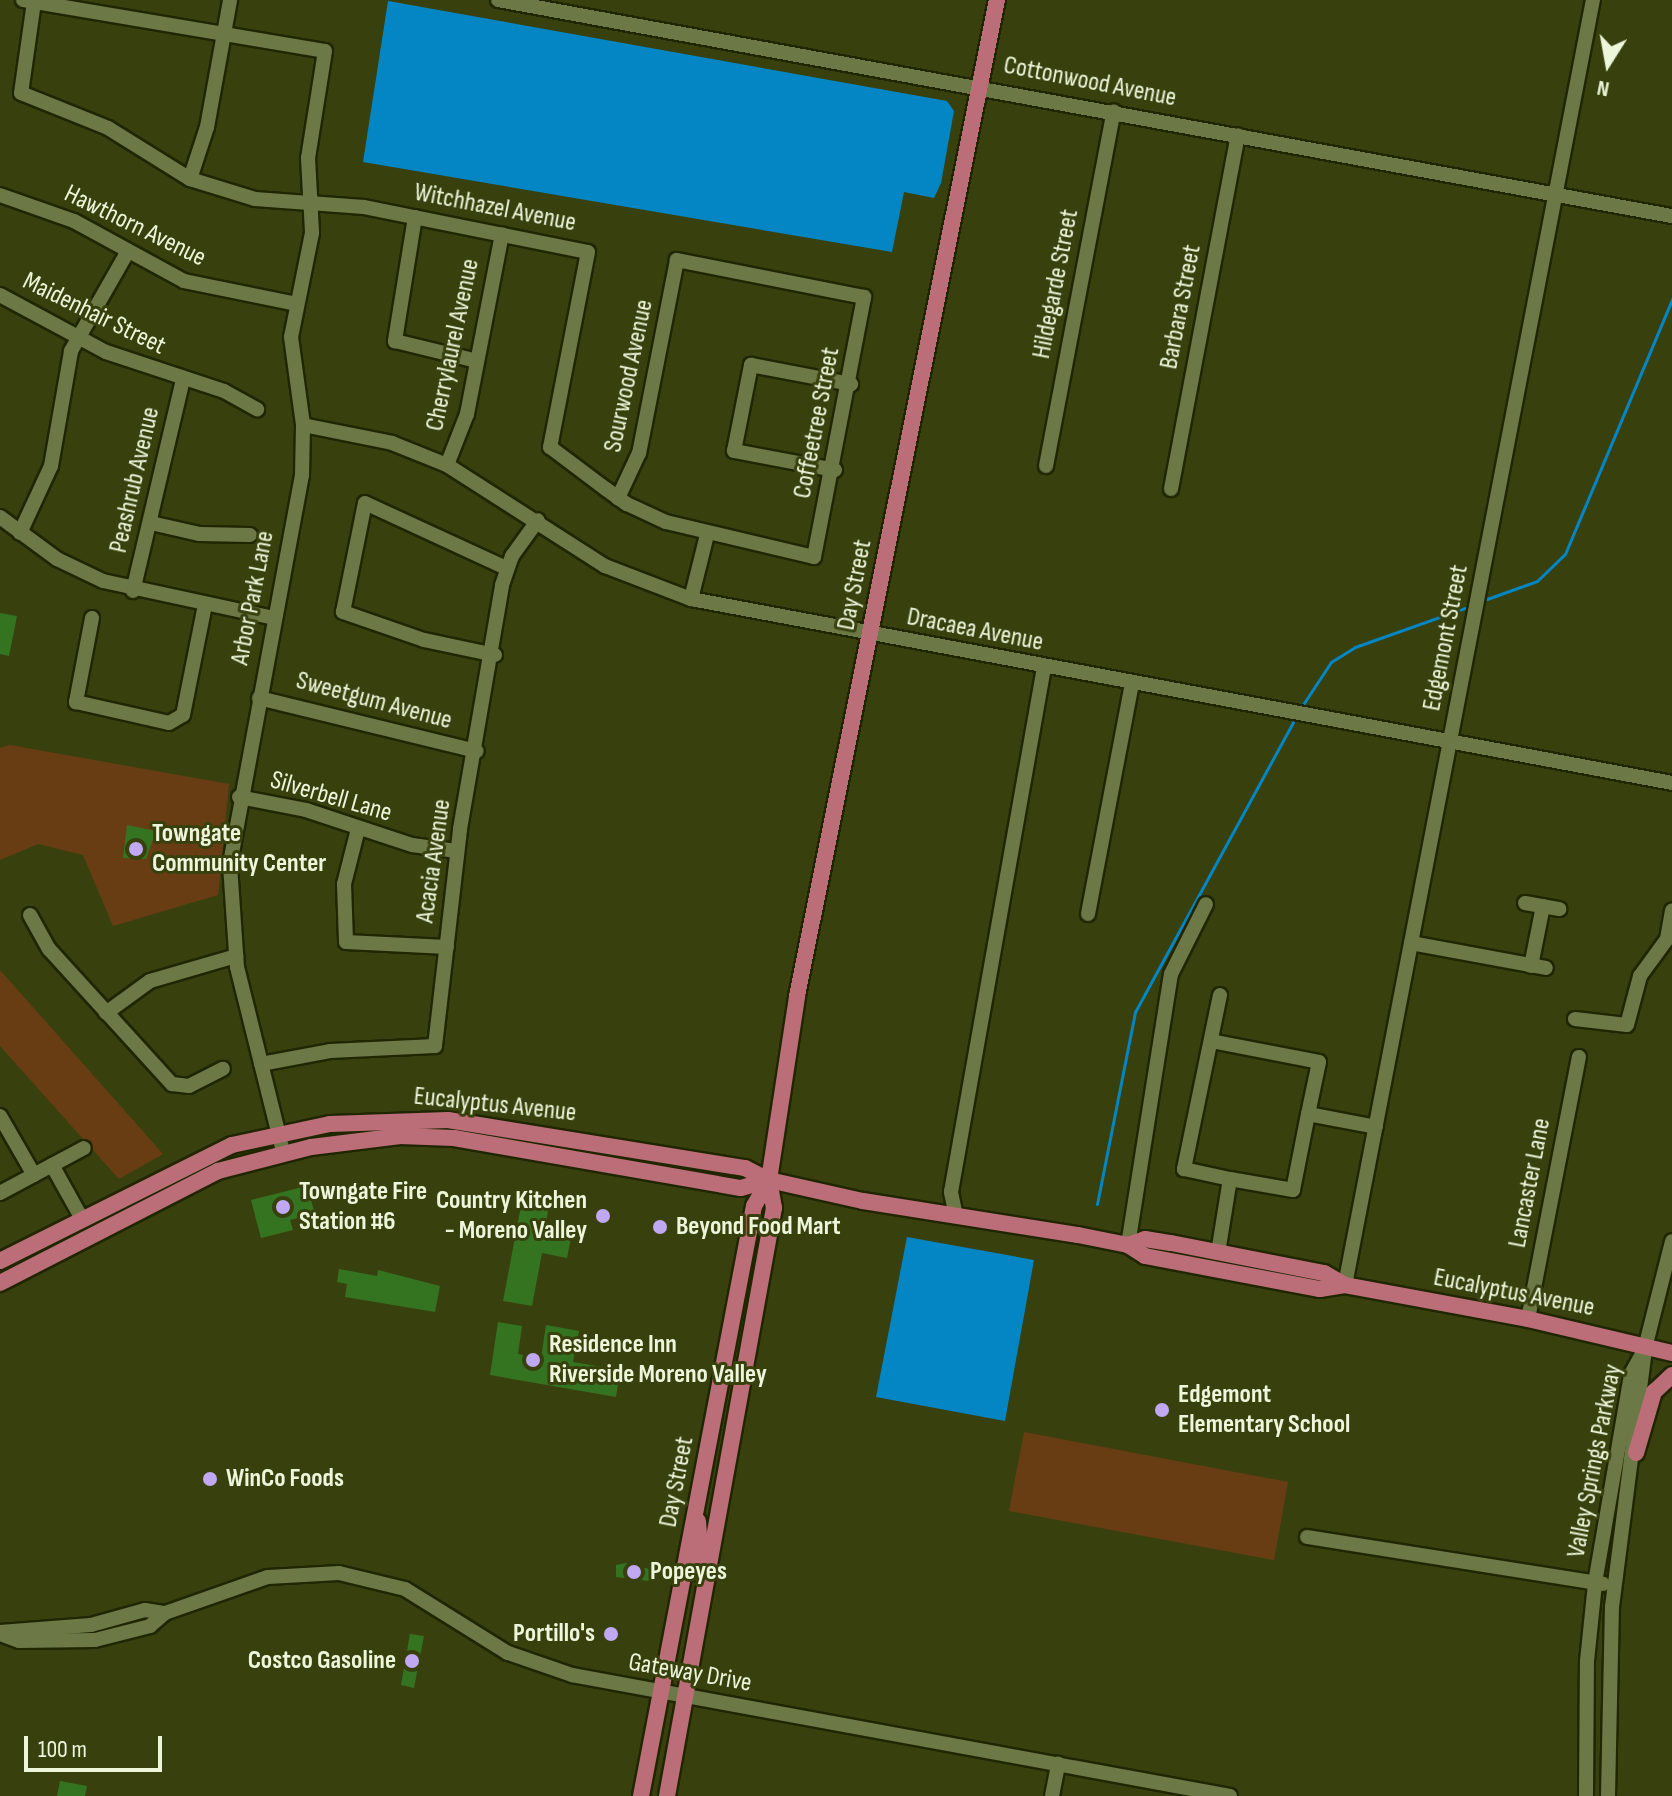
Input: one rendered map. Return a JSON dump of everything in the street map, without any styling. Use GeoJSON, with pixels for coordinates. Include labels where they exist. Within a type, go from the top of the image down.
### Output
{"type":"FeatureCollection","features":[{"type":"Feature","properties":{"kind":"main road","name":"Day Street"},"geometry":{"type":"LineString","coordinates":[[667,1796],[774,1208],[769,1180],[797,996],[997,0]]}},
{"type":"Feature","properties":{"kind":"main road","name":"Eucalyptus Avenue"},"geometry":{"type":"LineString","coordinates":[[0,1261],[160,1178],[278,1131],[397,1118],[574,1137],[745,1168],[769,1180],[1128,1245],[1145,1256],[1227,1272],[1320,1289],[1345,1285]]}},
{"type":"Feature","properties":{"kind":"main road","name":"Eucalyptus Avenue"},"geometry":{"type":"LineString","coordinates":[[0,1283],[84,1237],[218,1171],[283,1152],[400,1136],[477,1140],[741,1188],[769,1180]]}},
{"type":"Feature","properties":{"kind":"main road"},"geometry":{"type":"LineString","coordinates":[[477,1140],[507,1136],[552,1143],[574,1137]]}},
{"type":"Feature","properties":{"kind":"main road"},"geometry":{"type":"LineString","coordinates":[[585,1158],[596,1150],[680,1157]]}},
{"type":"Feature","properties":{"kind":"main road"},"geometry":{"type":"LineString","coordinates":[[84,1237],[94,1224],[152,1190],[160,1178]]}},
{"type":"Feature","properties":{"kind":"main road","name":"Day Street"},"geometry":{"type":"LineString","coordinates":[[641,1796],[754,1206],[769,1180]]}},
{"type":"Feature","properties":{"kind":"main road"},"geometry":{"type":"LineString","coordinates":[[43,1260],[42,1252],[79,1231],[81,1217]]}},
{"type":"Feature","properties":{"kind":"main road","name":"Eucalyptus Avenue"},"geometry":{"type":"LineString","coordinates":[[1128,1245],[1145,1239],[1324,1273],[1345,1285],[1528,1319],[1672,1353]]}},
{"type":"Feature","properties":{"kind":"main road"},"geometry":{"type":"LineString","coordinates":[[738,1288],[744,1311],[739,1341],[749,1349]]}},
{"type":"Feature","properties":{"kind":"main road"},"geometry":{"type":"LineString","coordinates":[[724,1362],[734,1367],[732,1436]]}},
{"type":"Feature","properties":{"kind":"main road"},"geometry":{"type":"LineString","coordinates":[[1636,1453],[1654,1392],[1672,1375]]}},
{"type":"Feature","properties":{"kind":"main road"},"geometry":{"type":"LineString","coordinates":[[695,1518],[702,1524],[698,1567],[706,1583]]}},
{"type":"Feature","properties":{"kind":"street"},"geometry":{"type":"LineString","coordinates":[[190,179],[204,141],[230,0]]}},
{"type":"Feature","properties":{"kind":"street","name":"Cottonwood Avenue"},"geometry":{"type":"LineString","coordinates":[[498,0],[980,86],[1672,216]]}},
{"type":"Feature","properties":{"kind":"street","name":"Edgemont Street"},"geometry":{"type":"LineString","coordinates":[[1345,1285],[1593,0]]}},
{"type":"Feature","properties":{"kind":"street"},"geometry":{"type":"LineString","coordinates":[[29,1],[223,34]]}},
{"type":"Feature","properties":{"kind":"street","name":"Witchhazel Avenue"},"geometry":{"type":"LineString","coordinates":[[29,1],[21,93],[108,128],[190,179],[231,194],[415,217],[588,252],[550,447],[618,498],[707,535],[814,557]]}},
{"type":"Feature","properties":{"kind":"street","name":"Arbor Park Lane"},"geometry":{"type":"LineString","coordinates":[[223,34],[325,51],[308,158],[311,205],[291,368],[303,425],[302,475],[239,797],[230,870],[236,956],[283,1152]]}},
{"type":"Feature","properties":{"kind":"street","name":"Hildegarde Street"},"geometry":{"type":"LineString","coordinates":[[1046,466],[1114,111]]}},
{"type":"Feature","properties":{"kind":"street","name":"Barbara Street"},"geometry":{"type":"LineString","coordinates":[[1171,489],[1238,135]]}},
{"type":"Feature","properties":{"kind":"street","name":"Hawthorn Avenue"},"geometry":{"type":"LineString","coordinates":[[0,195],[50,210],[127,253],[205,288],[297,304]]}},
{"type":"Feature","properties":{"kind":"street"},"geometry":{"type":"LineString","coordinates":[[415,217],[395,341],[477,361]]}},
{"type":"Feature","properties":{"kind":"street","name":"Cherrylaurel Avenue"},"geometry":{"type":"LineString","coordinates":[[447,465],[464,426],[502,234]]}},
{"type":"Feature","properties":{"kind":"street"},"geometry":{"type":"LineString","coordinates":[[20,533],[51,466],[63,378],[79,337],[127,253]]}},
{"type":"Feature","properties":{"kind":"street","name":"Sourwood Avenue"},"geometry":{"type":"LineString","coordinates":[[618,498],[639,453],[677,260]]}},
{"type":"Feature","properties":{"kind":"street","name":"Coffeetree Street"},"geometry":{"type":"LineString","coordinates":[[677,260],[864,297],[835,470],[814,557]]}},
{"type":"Feature","properties":{"kind":"street","name":"Maidenhair Street"},"geometry":{"type":"LineString","coordinates":[[0,295],[79,337],[257,409]]}},
{"type":"Feature","properties":{"kind":"street"},"geometry":{"type":"LineString","coordinates":[[835,470],[734,451],[751,365],[851,384]]}},
{"type":"Feature","properties":{"kind":"street","name":"Peashrub Avenue"},"geometry":{"type":"LineString","coordinates":[[133,591],[183,380]]}},
{"type":"Feature","properties":{"kind":"street","name":"Dracaea Avenue"},"geometry":{"type":"LineString","coordinates":[[303,425],[392,443],[447,465],[538,520],[605,566],[691,599],[1672,783]]}},
{"type":"Feature","properties":{"kind":"street"},"geometry":{"type":"LineString","coordinates":[[495,655],[424,640],[343,612],[365,503],[506,568]]}},
{"type":"Feature","properties":{"kind":"street"},"geometry":{"type":"LineString","coordinates":[[0,517],[77,570],[133,591],[274,618]]}},
{"type":"Feature","properties":{"kind":"street","name":"Acacia Avenue"},"geometry":{"type":"LineString","coordinates":[[261,1064],[330,1051],[435,1046],[457,851],[495,655],[506,568],[538,520]]}},
{"type":"Feature","properties":{"kind":"street"},"geometry":{"type":"LineString","coordinates":[[151,523],[199,534],[250,535]]}},
{"type":"Feature","properties":{"kind":"street"},"geometry":{"type":"LineString","coordinates":[[691,599],[707,535]]}},
{"type":"Feature","properties":{"kind":"street"},"geometry":{"type":"LineString","coordinates":[[92,618],[76,702],[169,723],[183,715],[205,605]]}},
{"type":"Feature","properties":{"kind":"street"},"geometry":{"type":"LineString","coordinates":[[956,1216],[951,1192],[1044,667]]}},
{"type":"Feature","properties":{"kind":"street"},"geometry":{"type":"LineString","coordinates":[[1088,914],[1132,684]]}},
{"type":"Feature","properties":{"kind":"street","name":"Sweetgum Avenue"},"geometry":{"type":"LineString","coordinates":[[259,698],[477,751]]}},
{"type":"Feature","properties":{"kind":"street","name":"Silverbell Lane"},"geometry":{"type":"LineString","coordinates":[[239,797],[358,829],[457,851]]}},
{"type":"Feature","properties":{"kind":"street"},"geometry":{"type":"LineString","coordinates":[[358,829],[344,884],[346,942],[447,947]]}},
{"type":"Feature","properties":{"kind":"street"},"geometry":{"type":"LineString","coordinates":[[1525,903],[1559,909]]}},
{"type":"Feature","properties":{"kind":"street"},"geometry":{"type":"LineString","coordinates":[[1128,1245],[1171,974],[1206,904]]}},
{"type":"Feature","properties":{"kind":"street"},"geometry":{"type":"LineString","coordinates":[[1531,966],[1543,906]]}},
{"type":"Feature","properties":{"kind":"street"},"geometry":{"type":"LineString","coordinates":[[1575,1019],[1627,1025],[1640,976],[1667,939],[1672,910]]}},
{"type":"Feature","properties":{"kind":"street"},"geometry":{"type":"LineString","coordinates":[[30,915],[49,949],[172,1084],[189,1086],[223,1069]]}},
{"type":"Feature","properties":{"kind":"street"},"geometry":{"type":"LineString","coordinates":[[1411,943],[1546,968]]}},
{"type":"Feature","properties":{"kind":"street"},"geometry":{"type":"LineString","coordinates":[[106,1013],[150,981],[236,956]]}},
{"type":"Feature","properties":{"kind":"street"},"geometry":{"type":"LineString","coordinates":[[1211,1041],[1319,1062],[1293,1190],[1184,1169],[1220,995]]}},
{"type":"Feature","properties":{"kind":"street","name":"Lancaster Lane"},"geometry":{"type":"LineString","coordinates":[[1528,1319],[1579,1057]]}},
{"type":"Feature","properties":{"kind":"street"},"geometry":{"type":"LineString","coordinates":[[1308,1114],[1376,1127]]}},
{"type":"Feature","properties":{"kind":"street"},"geometry":{"type":"LineString","coordinates":[[0,1116],[34,1175]]}},
{"type":"Feature","properties":{"kind":"street"},"geometry":{"type":"LineString","coordinates":[[0,1193],[84,1148]]}},
{"type":"Feature","properties":{"kind":"street"},"geometry":{"type":"LineString","coordinates":[[52,1165],[81,1217]]}},
{"type":"Feature","properties":{"kind":"street"},"geometry":{"type":"LineString","coordinates":[[1218,1253],[1230,1179]]}},
{"type":"Feature","properties":{"kind":"street"},"geometry":{"type":"LineString","coordinates":[[1645,1348],[1672,1241]]}},
{"type":"Feature","properties":{"kind":"street","name":"Valley Springs Parkway"},"geometry":{"type":"LineString","coordinates":[[1608,1796],[1606,1695],[1615,1586],[1636,1453],[1645,1348]]}},
{"type":"Feature","properties":{"kind":"street","name":"Valley Springs Parkway"},"geometry":{"type":"LineString","coordinates":[[1586,1796],[1587,1661],[1595,1583],[1631,1374],[1645,1348]]}},
{"type":"Feature","properties":{"kind":"street"},"geometry":{"type":"LineString","coordinates":[[1307,1537],[1615,1586]]}},
{"type":"Feature","properties":{"kind":"street","name":"Gateway Drive"},"geometry":{"type":"LineString","coordinates":[[0,1633],[19,1641],[95,1640],[150,1626],[165,1613],[268,1577],[339,1573],[405,1589],[539,1666],[662,1692],[1230,1796]]}},
{"type":"Feature","properties":{"kind":"street"},"geometry":{"type":"LineString","coordinates":[[1052,1796],[1058,1764]]}},
{"type":"Feature","properties":{"kind":"shaded area"},"geometry":{"type":"Polygon","coordinates":[[[10,745],[229,784],[218,895],[113,926],[83,855],[38,844],[0,860],[0,748],[10,745]]]}},
{"type":"Feature","properties":{"kind":"shaded area"},"geometry":{"type":"Polygon","coordinates":[[[0,970],[163,1154],[119,1179],[0,1046],[0,970]]]}},
{"type":"Feature","properties":{"kind":"shaded area"},"geometry":{"type":"Polygon","coordinates":[[[1024,1432],[1288,1482],[1274,1560],[1009,1511],[1024,1432]]]}},
{"type":"Feature","properties":{"kind":"water"},"geometry":{"type":"Polygon","coordinates":[[[388,1],[947,101],[954,111],[941,183],[934,198],[904,192],[892,252],[363,162],[388,1]]]}},
{"type":"Feature","properties":{"kind":"water"},"geometry":{"type":"Polygon","coordinates":[[[907,1237],[1034,1260],[1005,1421],[876,1397],[907,1237]]]}},
{"type":"Feature","properties":{"kind":"building"},"geometry":{"type":"Polygon","coordinates":[[[0,613],[17,616],[9,656],[0,654],[0,613]]]}},
{"type":"Feature","properties":{"kind":"building","name":"Towngate Community Center"},"geometry":{"type":"Polygon","coordinates":[[[127,825],[156,831],[146,859],[123,858],[127,825]]]}},
{"type":"Feature","properties":{"kind":"building","name":"Towngate Fire Station #6"},"geometry":{"type":"Polygon","coordinates":[[[307,1186],[315,1214],[290,1220],[293,1230],[261,1238],[251,1200],[307,1186]]]}},
{"type":"Feature","properties":{"kind":"building"},"geometry":{"type":"Polygon","coordinates":[[[521,1206],[548,1211],[544,1233],[571,1238],[567,1258],[542,1253],[532,1306],[503,1301],[521,1206]]]}},
{"type":"Feature","properties":{"kind":"building"},"geometry":{"type":"Polygon","coordinates":[[[339,1269],[377,1276],[378,1270],[440,1286],[435,1312],[345,1297],[347,1284],[337,1282],[339,1269]]]}},
{"type":"Feature","properties":{"kind":"building","name":"Residence Inn Riverside Moreno Valley"},"geometry":{"type":"Polygon","coordinates":[[[498,1322],[522,1326],[518,1354],[541,1358],[546,1325],[579,1331],[573,1362],[620,1370],[616,1397],[490,1375],[498,1322]]]}},
{"type":"Feature","properties":{"kind":"building","name":"Popeyes"},"geometry":{"type":"Polygon","coordinates":[[[626,1563],[653,1570],[649,1581],[616,1577],[616,1565],[626,1563]]]}},
{"type":"Feature","properties":{"kind":"building","name":"Costco Gasoline"},"geometry":{"type":"Polygon","coordinates":[[[410,1634],[424,1636],[414,1688],[401,1685],[410,1634]]]}},
{"type":"Feature","properties":{"kind":"building"},"geometry":{"type":"Polygon","coordinates":[[[60,1781],[87,1786],[85,1796],[57,1796],[60,1781]]]}},
{"type":"Feature","properties":{"kind":"waterway"},"geometry":{"type":"LineString","coordinates":[[1487,599],[1537,581],[1565,554],[1672,299]]}},
{"type":"Feature","properties":{"kind":"waterway"},"geometry":{"type":"LineString","coordinates":[[1302,706],[1331,662],[1355,647],[1468,607]]}},
{"type":"Feature","properties":{"kind":"waterway"},"geometry":{"type":"LineString","coordinates":[[1097,1204],[1135,1012],[1293,722]]}},
{"type":"Feature","properties":{"kind":"place","name":"Towngate Community Center"},"geometry":{"type":"Point","coordinates":[136,849]}},
{"type":"Feature","properties":{"kind":"place","name":"Towngate Fire Station #6"},"geometry":{"type":"Point","coordinates":[283,1207]}},
{"type":"Feature","properties":{"kind":"place","name":"Country Kitchen - Moreno Valley"},"geometry":{"type":"Point","coordinates":[603,1216]}},
{"type":"Feature","properties":{"kind":"place","name":"Beyond Food Mart"},"geometry":{"type":"Point","coordinates":[660,1227]}},
{"type":"Feature","properties":{"kind":"place","name":"Residence Inn Riverside Moreno Valley"},"geometry":{"type":"Point","coordinates":[533,1360]}},
{"type":"Feature","properties":{"kind":"place","name":"Edgemont Elementary School"},"geometry":{"type":"Point","coordinates":[1162,1410]}},
{"type":"Feature","properties":{"kind":"place","name":"WinCo Foods"},"geometry":{"type":"Point","coordinates":[210,1479]}},
{"type":"Feature","properties":{"kind":"place","name":"Popeyes"},"geometry":{"type":"Point","coordinates":[634,1572]}},
{"type":"Feature","properties":{"kind":"place","name":"Portillo's"},"geometry":{"type":"Point","coordinates":[611,1634]}},
{"type":"Feature","properties":{"kind":"place","name":"Costco Gasoline"},"geometry":{"type":"Point","coordinates":[412,1661]}}]}
